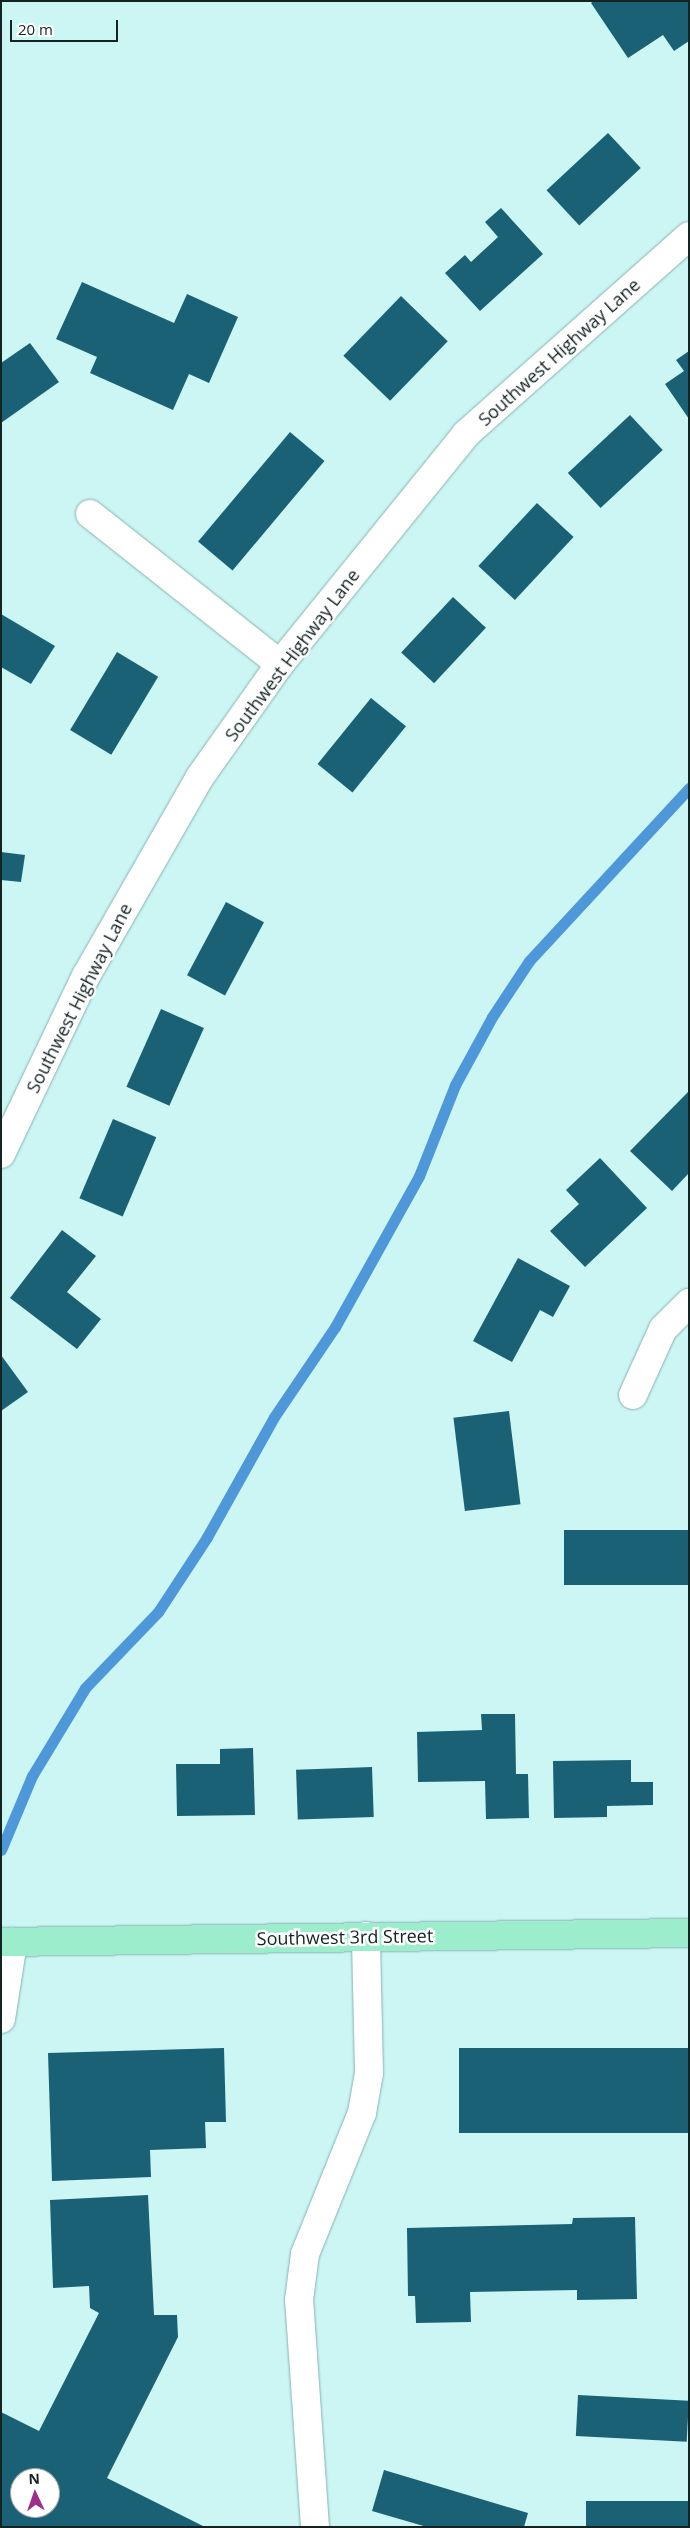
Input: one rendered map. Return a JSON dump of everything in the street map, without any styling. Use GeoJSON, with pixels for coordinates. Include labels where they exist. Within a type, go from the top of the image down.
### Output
{"type":"FeatureCollection","features":[{"type":"Feature","properties":{"kind":"main road","name":"Southwest 3rd Street"},"geometry":{"type":"LineString","coordinates":[[7,1942],[689,1933]]}},
{"type":"Feature","properties":{"kind":"street","name":"Southwest Highway Lane"},"geometry":{"type":"LineString","coordinates":[[1,1154],[91,968],[200,777],[280,664],[466,434],[689,236]]}},
{"type":"Feature","properties":{"kind":"street"},"geometry":{"type":"LineString","coordinates":[[90,514],[280,664]]}},
{"type":"Feature","properties":{"kind":"street"},"geometry":{"type":"LineString","coordinates":[[633,1395],[663,1329],[689,1303]]}},
{"type":"Feature","properties":{"kind":"street"},"geometry":{"type":"LineString","coordinates":[[315,2527],[299,2300],[305,2254],[362,2114],[370,2073],[366,1936]]}},
{"type":"Feature","properties":{"kind":"street"},"geometry":{"type":"LineString","coordinates":[[1,2018],[7,1942]]}},
{"type":"Feature","properties":{"kind":"building"},"geometry":{"type":"Polygon","coordinates":[[[594,1],[689,1],[689,41],[674,51],[663,35],[628,58],[591,3],[594,1]]]}},
{"type":"Feature","properties":{"kind":"building"},"geometry":{"type":"Polygon","coordinates":[[[608,133],[641,168],[579,225],[547,190],[608,133]]]}},
{"type":"Feature","properties":{"kind":"building"},"geometry":{"type":"Polygon","coordinates":[[[501,208],[543,254],[480,311],[445,273],[465,255],[471,262],[498,237],[485,222],[501,208]]]}},
{"type":"Feature","properties":{"kind":"building"},"geometry":{"type":"Polygon","coordinates":[[[82,282],[174,323],[187,294],[238,317],[209,383],[189,374],[173,410],[90,373],[97,357],[56,339],[82,282]]]}},
{"type":"Feature","properties":{"kind":"building"},"geometry":{"type":"Polygon","coordinates":[[[401,296],[448,341],[390,401],[343,356],[401,296]]]}},
{"type":"Feature","properties":{"kind":"building"},"geometry":{"type":"Polygon","coordinates":[[[30,343],[59,382],[1,423],[1,363],[30,343]]]}},
{"type":"Feature","properties":{"kind":"building"},"geometry":{"type":"Polygon","coordinates":[[[689,351],[689,419],[665,384],[684,371],[676,360],[689,351]]]}},
{"type":"Feature","properties":{"kind":"building"},"geometry":{"type":"Polygon","coordinates":[[[630,415],[663,450],[601,508],[568,473],[630,415]]]}},
{"type":"Feature","properties":{"kind":"building"},"geometry":{"type":"Polygon","coordinates":[[[290,432],[324,461],[233,570],[198,542],[290,432]]]}},
{"type":"Feature","properties":{"kind":"building"},"geometry":{"type":"Polygon","coordinates":[[[537,503],[574,537],[515,600],[478,566],[537,503]]]}},
{"type":"Feature","properties":{"kind":"building"},"geometry":{"type":"Polygon","coordinates":[[[453,597],[486,628],[434,683],[401,653],[453,597]]]}},
{"type":"Feature","properties":{"kind":"building"},"geometry":{"type":"Polygon","coordinates":[[[1,614],[55,646],[31,684],[1,667],[1,614]]]}},
{"type":"Feature","properties":{"kind":"building"},"geometry":{"type":"Polygon","coordinates":[[[117,652],[158,677],[111,755],[70,730],[117,652]]]}},
{"type":"Feature","properties":{"kind":"building"},"geometry":{"type":"Polygon","coordinates":[[[371,698],[406,726],[352,792],[318,764],[371,698]]]}},
{"type":"Feature","properties":{"kind":"building"},"geometry":{"type":"Polygon","coordinates":[[[1,852],[25,855],[21,882],[1,880],[1,852]]]}},
{"type":"Feature","properties":{"kind":"building"},"geometry":{"type":"Polygon","coordinates":[[[226,902],[264,922],[225,995],[187,975],[226,902]]]}},
{"type":"Feature","properties":{"kind":"building"},"geometry":{"type":"Polygon","coordinates":[[[161,1009],[204,1028],[169,1106],[126,1087],[161,1009]]]}},
{"type":"Feature","properties":{"kind":"building"},"geometry":{"type":"Polygon","coordinates":[[[689,1091],[689,1173],[672,1191],[630,1151],[689,1091]]]}},
{"type":"Feature","properties":{"kind":"building"},"geometry":{"type":"Polygon","coordinates":[[[113,1119],[156,1137],[123,1217],[79,1198],[113,1119]]]}},
{"type":"Feature","properties":{"kind":"building"},"geometry":{"type":"Polygon","coordinates":[[[600,1158],[647,1208],[585,1267],[550,1231],[579,1204],[566,1190],[600,1158]]]}},
{"type":"Feature","properties":{"kind":"building"},"geometry":{"type":"Polygon","coordinates":[[[62,1230],[96,1256],[67,1292],[101,1319],[77,1349],[10,1298],[62,1230]]]}},
{"type":"Feature","properties":{"kind":"building"},"geometry":{"type":"Polygon","coordinates":[[[518,1258],[570,1286],[553,1317],[540,1310],[512,1362],[473,1341],[518,1258]]]}},
{"type":"Feature","properties":{"kind":"building"},"geometry":{"type":"Polygon","coordinates":[[[1,1355],[28,1392],[1,1411],[1,1355]]]}},
{"type":"Feature","properties":{"kind":"building"},"geometry":{"type":"Polygon","coordinates":[[[509,1411],[520,1504],[465,1511],[453,1418],[509,1411]]]}},
{"type":"Feature","properties":{"kind":"building"},"geometry":{"type":"Polygon","coordinates":[[[564,1530],[689,1530],[689,1585],[564,1585],[564,1530]]]}},
{"type":"Feature","properties":{"kind":"building"},"geometry":{"type":"Polygon","coordinates":[[[481,1714],[515,1714],[516,1774],[528,1774],[529,1818],[486,1819],[485,1781],[418,1782],[417,1732],[482,1730],[481,1714]]]}},
{"type":"Feature","properties":{"kind":"building"},"geometry":{"type":"Polygon","coordinates":[[[253,1748],[255,1815],[177,1816],[176,1764],[220,1764],[220,1749],[253,1748]]]}},
{"type":"Feature","properties":{"kind":"building"},"geometry":{"type":"Polygon","coordinates":[[[631,1760],[631,1782],[653,1782],[653,1805],[607,1806],[607,1817],[554,1818],[553,1761],[631,1760]]]}},
{"type":"Feature","properties":{"kind":"building"},"geometry":{"type":"Polygon","coordinates":[[[372,1767],[374,1817],[298,1820],[296,1770],[372,1767]]]}},
{"type":"Feature","properties":{"kind":"building"},"geometry":{"type":"Polygon","coordinates":[[[224,2048],[226,2122],[205,2122],[206,2148],[150,2150],[151,2177],[52,2181],[48,2053],[224,2048]]]}},
{"type":"Feature","properties":{"kind":"building"},"geometry":{"type":"Polygon","coordinates":[[[459,2048],[689,2048],[689,2133],[459,2133],[459,2048]]]}},
{"type":"Feature","properties":{"kind":"building"},"geometry":{"type":"Polygon","coordinates":[[[148,2195],[154,2315],[177,2315],[178,2337],[107,2478],[205,2527],[1,2527],[1,2412],[39,2431],[99,2313],[90,2308],[89,2286],[53,2288],[50,2200],[148,2195]]]}},
{"type":"Feature","properties":{"kind":"building"},"geometry":{"type":"Polygon","coordinates":[[[635,2217],[637,2299],[577,2300],[577,2290],[470,2292],[471,2322],[416,2323],[415,2296],[408,2296],[407,2228],[572,2224],[573,2218],[635,2217]]]}},
{"type":"Feature","properties":{"kind":"building"},"geometry":{"type":"Polygon","coordinates":[[[578,2395],[689,2401],[687,2442],[576,2436],[578,2395]]]}},
{"type":"Feature","properties":{"kind":"building"},"geometry":{"type":"Polygon","coordinates":[[[384,2470],[528,2513],[524,2527],[427,2527],[372,2511],[384,2470]]]}},
{"type":"Feature","properties":{"kind":"building"},"geometry":{"type":"Polygon","coordinates":[[[586,2501],[689,2501],[689,2527],[586,2527],[586,2501]]]}},
{"type":"Feature","properties":{"kind":"waterway"},"geometry":{"type":"LineString","coordinates":[[1,1850],[32,1776],[85,1688],[158,1612],[207,1537],[274,1417],[335,1327],[419,1176],[455,1085],[492,1017],[529,961],[689,788]]}}]}
